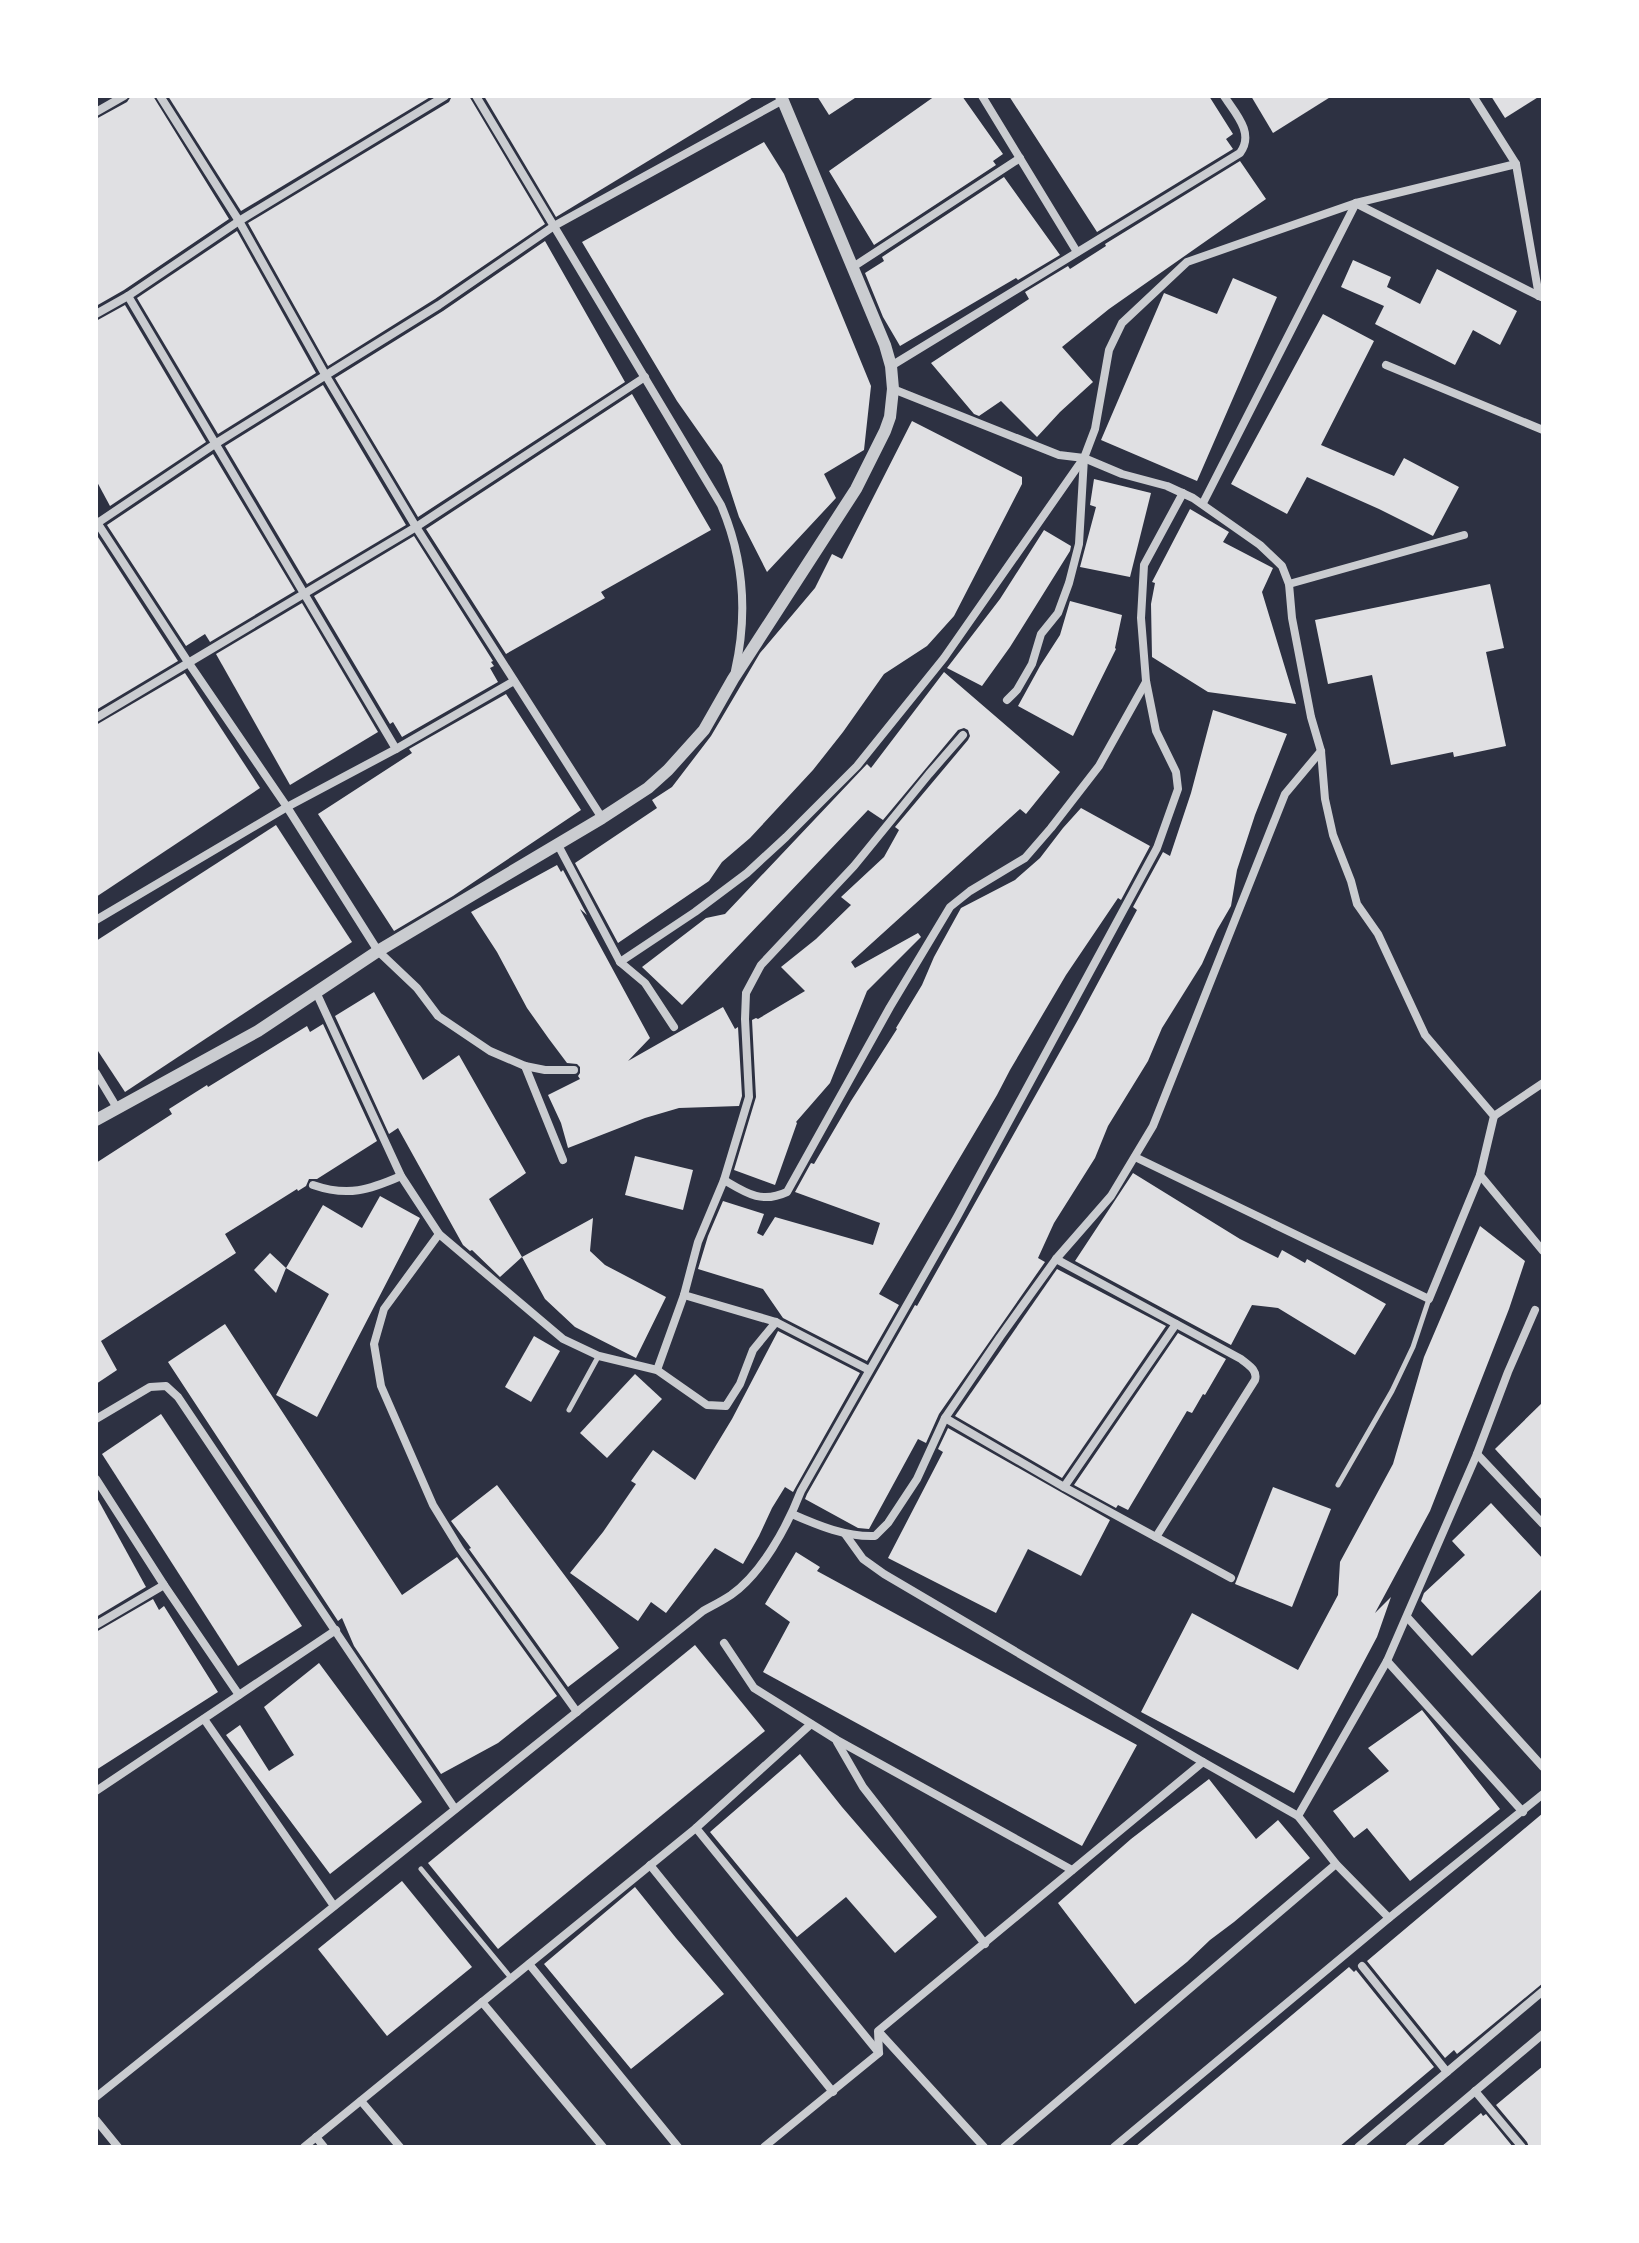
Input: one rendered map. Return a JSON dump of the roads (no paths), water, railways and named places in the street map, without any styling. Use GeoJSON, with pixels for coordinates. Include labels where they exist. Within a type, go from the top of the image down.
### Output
{"type":"FeatureCollection","features":[{"type":"Feature","properties":{"kind":"street"},"geometry":{"type":"LineString","coordinates":[[96,112],[124,96]]}},
{"type":"Feature","properties":{"kind":"street"},"geometry":{"type":"LineString","coordinates":[[160,96],[239,221],[416,527],[602,818]]}},
{"type":"Feature","properties":{"kind":"street"},"geometry":{"type":"LineString","coordinates":[[96,314],[239,221],[445,96]]}},
{"type":"Feature","properties":{"kind":"street"},"geometry":{"type":"LineString","coordinates":[[476,96],[709,483],[732,531],[738,555],[743,605],[733,679]]}},
{"type":"Feature","properties":{"kind":"street"},"geometry":{"type":"LineString","coordinates":[[982,96],[1077,252]]}},
{"type":"Feature","properties":{"kind":"street"},"geometry":{"type":"LineString","coordinates":[[891,366],[1240,153],[1246,133],[1224,96]]}},
{"type":"Feature","properties":{"kind":"street"},"geometry":{"type":"LineString","coordinates":[[1473,96],[1516,164],[1541,297]]}},
{"type":"Feature","properties":{"kind":"street"},"geometry":{"type":"LineString","coordinates":[[96,1120],[228,1049],[378,951],[602,818],[648,788],[704,730],[733,679],[856,489],[890,417],[893,389],[891,366],[782,98],[554,226],[439,305],[215,444],[97,523],[287,807],[378,951],[417,988],[438,1016],[490,1051],[525,1066],[574,1070]]}},
{"type":"Feature","properties":{"kind":"street"},"geometry":{"type":"LineString","coordinates":[[853,267],[1020,158]]}},
{"type":"Feature","properties":{"kind":"street"},"geometry":{"type":"LineString","coordinates":[[620,962],[747,873],[857,766],[944,658],[1084,458],[1095,429],[1109,350],[1122,323],[1187,262],[1356,203],[1516,164]]}},
{"type":"Feature","properties":{"kind":"street"},"geometry":{"type":"LineString","coordinates":[[1356,203],[1541,297]]}},
{"type":"Feature","properties":{"kind":"street"},"geometry":{"type":"LineString","coordinates":[[1203,503],[1356,203]]}},
{"type":"Feature","properties":{"kind":"street"},"geometry":{"type":"LineString","coordinates":[[128,296],[396,749]]}},
{"type":"Feature","properties":{"kind":"street"},"geometry":{"type":"LineString","coordinates":[[1386,365],[1543,430]]}},
{"type":"Feature","properties":{"kind":"street"},"geometry":{"type":"LineString","coordinates":[[96,718],[416,527],[645,377]]}},
{"type":"Feature","properties":{"kind":"street"},"geometry":{"type":"LineString","coordinates":[[893,389],[1059,455],[1084,458],[1122,474],[1183,493],[1203,503],[1260,545],[1282,566],[1289,584],[1300,664],[1321,751],[1325,799],[1333,835],[1357,904],[1378,934],[1425,1035],[1494,1116]]}},
{"type":"Feature","properties":{"kind":"street"},"geometry":{"type":"LineString","coordinates":[[1007,700],[1017,690],[1032,664],[1041,634],[1058,613],[1069,583],[1079,544],[1084,458]]}},
{"type":"Feature","properties":{"kind":"street"},"geometry":{"type":"LineString","coordinates":[[96,2097],[703,1611],[732,1594],[758,1569],[792,1514],[801,1491],[957,1217],[1157,848],[1178,789],[1176,772],[1156,731],[1146,681],[1141,618],[1144,565],[1183,493]]}},
{"type":"Feature","properties":{"kind":"street"},"geometry":{"type":"LineString","coordinates":[[1289,584],[1464,535]]}},
{"type":"Feature","properties":{"kind":"street"},"geometry":{"type":"LineString","coordinates":[[96,920],[287,807],[514,681]]}},
{"type":"Feature","properties":{"kind":"street"},"geometry":{"type":"LineString","coordinates":[[724,1180],[748,1194],[773,1199],[787,1192],[897,994],[950,907],[970,891],[1025,858],[1099,766],[1146,681]]}},
{"type":"Feature","properties":{"kind":"street"},"geometry":{"type":"LineString","coordinates":[[657,1370],[684,1295],[698,1242],[724,1180],[749,1097],[746,993],[761,965],[854,866],[963,735]]}},
{"type":"Feature","properties":{"kind":"street"},"geometry":{"type":"LineString","coordinates":[[792,1514],[844,1533],[875,1536],[882,1531],[917,1479],[945,1418],[1056,1259],[1111,1196],[1153,1126],[1285,794],[1321,751]]}},
{"type":"Feature","properties":{"kind":"street"},"geometry":{"type":"LineString","coordinates":[[558,845],[620,962],[645,983],[674,1027]]}},
{"type":"Feature","properties":{"kind":"street"},"geometry":{"type":"LineString","coordinates":[[316,992],[401,1176],[439,1234],[563,1339],[599,1356],[657,1370],[707,1405],[726,1406],[740,1384],[753,1350],[776,1322]]}},
{"type":"Feature","properties":{"kind":"street"},"geometry":{"type":"LineString","coordinates":[[525,1066],[563,1160]]}},
{"type":"Feature","properties":{"kind":"street"},"geometry":{"type":"LineString","coordinates":[[96,1073],[117,1108]]}},
{"type":"Feature","properties":{"kind":"street"},"geometry":{"type":"LineString","coordinates":[[1135,1157],[1429,1299],[1480,1175],[1494,1116],[1543,1083]]}},
{"type":"Feature","properties":{"kind":"street"},"geometry":{"type":"LineString","coordinates":[[1480,1175],[1543,1251]]}},
{"type":"Feature","properties":{"kind":"street"},"geometry":{"type":"LineString","coordinates":[[313,1185],[351,1192],[368,1190],[401,1176]]}},
{"type":"Feature","properties":{"kind":"street"},"geometry":{"type":"LineString","coordinates":[[439,1234],[384,1309],[374,1344],[381,1386],[433,1505],[460,1549],[577,1712]]}},
{"type":"Feature","properties":{"kind":"street"},"geometry":{"type":"LineString","coordinates":[[1056,1259],[1241,1359],[1257,1375],[1156,1537]]}},
{"type":"Feature","properties":{"kind":"street"},"geometry":{"type":"LineString","coordinates":[[684,1295],[776,1322],[869,1370]]}},
{"type":"Feature","properties":{"kind":"street"},"geometry":{"type":"LineString","coordinates":[[1298,1816],[1387,1661],[1477,1454],[1535,1310]]}},
{"type":"Feature","properties":{"kind":"street"},"geometry":{"type":"LineString","coordinates":[[1064,1487],[1176,1324]]}},
{"type":"Feature","properties":{"kind":"street"},"geometry":{"type":"LineString","coordinates":[[96,1419],[150,1387],[166,1386],[178,1397],[455,1809]]}},
{"type":"Feature","properties":{"kind":"street"},"geometry":{"type":"LineString","coordinates":[[945,1418],[1231,1578]]}},
{"type":"Feature","properties":{"kind":"street"},"geometry":{"type":"LineString","coordinates":[[1477,1454],[1543,1524]]}},
{"type":"Feature","properties":{"kind":"street"},"geometry":{"type":"LineString","coordinates":[[96,1479],[239,1695]]}},
{"type":"Feature","properties":{"kind":"street"},"geometry":{"type":"LineString","coordinates":[[844,1533],[863,1559],[884,1574],[1298,1816],[1336,1864],[1389,1918]]}},
{"type":"Feature","properties":{"kind":"street"},"geometry":{"type":"LineString","coordinates":[[96,1625],[164,1585]]}},
{"type":"Feature","properties":{"kind":"street"},"geometry":{"type":"LineString","coordinates":[[1407,1617],[1543,1767]]}},
{"type":"Feature","properties":{"kind":"street"},"geometry":{"type":"LineString","coordinates":[[96,1791],[336,1630]]}},
{"type":"Feature","properties":{"kind":"street"},"geometry":{"type":"LineString","coordinates":[[724,1643],[754,1688],[837,1740],[1072,1870]]}},
{"type":"Feature","properties":{"kind":"street"},"geometry":{"type":"LineString","coordinates":[[1387,1661],[1523,1812]]}},
{"type":"Feature","properties":{"kind":"street"},"geometry":{"type":"LineString","coordinates":[[204,1719],[334,1906]]}},
{"type":"Feature","properties":{"kind":"street"},"geometry":{"type":"LineString","coordinates":[[304,2147],[696,1828],[811,1724]]}},
{"type":"Feature","properties":{"kind":"street"},"geometry":{"type":"LineString","coordinates":[[837,1740],[863,1787],[985,1944]]}},
{"type":"Feature","properties":{"kind":"street"},"geometry":{"type":"LineString","coordinates":[[878,2031],[1203,1762]]}},
{"type":"Feature","properties":{"kind":"street"},"geometry":{"type":"LineString","coordinates":[[1114,2147],[1543,1794]]}},
{"type":"Feature","properties":{"kind":"street"},"geometry":{"type":"LineString","coordinates":[[696,1828],[879,2053]]}},
{"type":"Feature","properties":{"kind":"street"},"geometry":{"type":"LineString","coordinates":[[1004,2147],[1336,1864]]}},
{"type":"Feature","properties":{"kind":"street"},"geometry":{"type":"LineString","coordinates":[[650,1865],[833,2092]]}},
{"type":"Feature","properties":{"kind":"street"},"geometry":{"type":"LineString","coordinates":[[529,1964],[678,2147]]}},
{"type":"Feature","properties":{"kind":"street"},"geometry":{"type":"LineString","coordinates":[[1362,1966],[1447,2072]]}},
{"type":"Feature","properties":{"kind":"street"},"geometry":{"type":"LineString","coordinates":[[1358,2147],[1543,1991]]}},
{"type":"Feature","properties":{"kind":"street"},"geometry":{"type":"LineString","coordinates":[[482,2002],[603,2147]]}},
{"type":"Feature","properties":{"kind":"street"},"geometry":{"type":"LineString","coordinates":[[878,2031],[879,2053]]}},
{"type":"Feature","properties":{"kind":"street"},"geometry":{"type":"LineString","coordinates":[[878,2031],[984,2147]]}},
{"type":"Feature","properties":{"kind":"street"},"geometry":{"type":"LineString","coordinates":[[1409,2147],[1543,2034]]}},
{"type":"Feature","properties":{"kind":"street"},"geometry":{"type":"LineString","coordinates":[[767,2146],[879,2053]]}},
{"type":"Feature","properties":{"kind":"street"},"geometry":{"type":"LineString","coordinates":[[1475,2091],[1522,2147]]}},
{"type":"Feature","properties":{"kind":"street"},"geometry":{"type":"LineString","coordinates":[[361,2101],[400,2147]]}},
{"type":"Feature","properties":{"kind":"street"},"geometry":{"type":"LineString","coordinates":[[96,2120],[118,2147]]}},
{"type":"Feature","properties":{"kind":"street"},"geometry":{"type":"LineString","coordinates":[[316,2137],[324,2147]]}},
{"type":"Feature","properties":{"kind":"lane"},"geometry":{"type":"LineString","coordinates":[[1338,1485],[1392,1391],[1413,1347],[1429,1299]]}},
{"type":"Feature","properties":{"kind":"lane"},"geometry":{"type":"LineString","coordinates":[[569,1410],[599,1356]]}},
{"type":"Feature","properties":{"kind":"lane"},"geometry":{"type":"LineString","coordinates":[[421,1869],[511,1978]]}}]}
